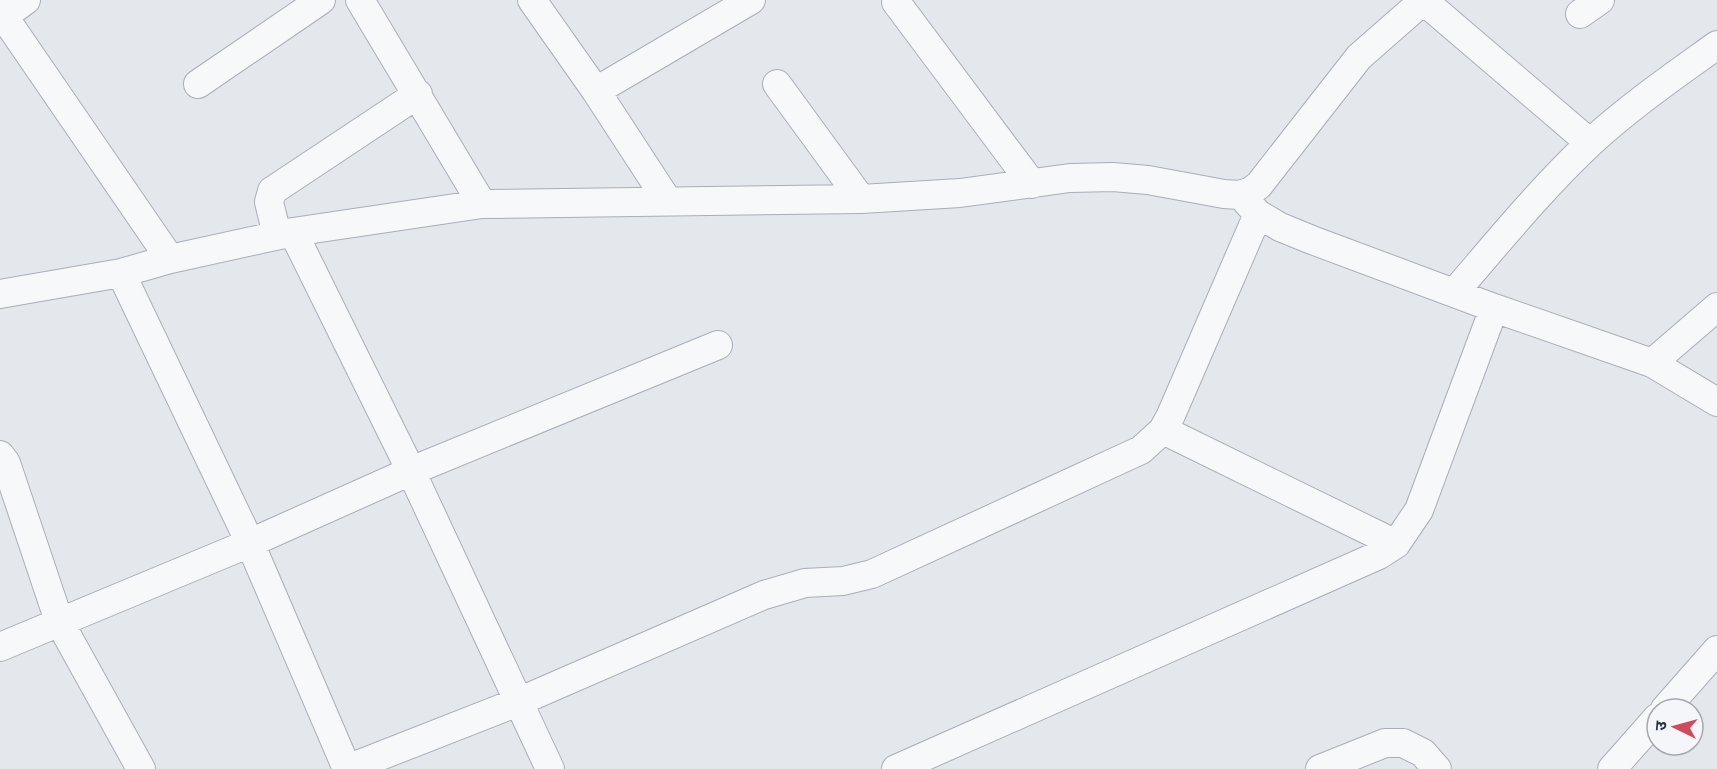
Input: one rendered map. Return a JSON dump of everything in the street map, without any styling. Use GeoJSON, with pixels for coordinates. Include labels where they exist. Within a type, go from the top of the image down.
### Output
{"type":"FeatureCollection","features":[{"type":"Feature","properties":{"kind":"street"},"geometry":{"type":"LineString","coordinates":[[198,84],[321,0]]}},
{"type":"Feature","properties":{"kind":"street"},"geometry":{"type":"LineString","coordinates":[[360,0],[482,204]]}},
{"type":"Feature","properties":{"kind":"street"},"geometry":{"type":"LineString","coordinates":[[532,0],[668,200]]}},
{"type":"Feature","properties":{"kind":"street"},"geometry":{"type":"LineString","coordinates":[[596,91],[751,0]]}},
{"type":"Feature","properties":{"kind":"street"},"geometry":{"type":"LineString","coordinates":[[121,273],[250,543],[347,769],[518,702],[764,595],[805,583],[843,580],[872,574],[1141,450],[1163,430],[1171,415],[1249,204],[1251,191],[1259,185],[1359,57],[1424,1],[1590,143]]}},
{"type":"Feature","properties":{"kind":"street"},"geometry":{"type":"LineString","coordinates":[[896,2],[1032,184]]}},
{"type":"Feature","properties":{"kind":"street"},"geometry":{"type":"LineString","coordinates":[[10,9],[170,259]]}},
{"type":"Feature","properties":{"kind":"street"},"geometry":{"type":"LineString","coordinates":[[1454,293],[1533,203],[1590,143],[1717,45]]}},
{"type":"Feature","properties":{"kind":"street"},"geometry":{"type":"LineString","coordinates":[[777,84],[861,199]]}},
{"type":"Feature","properties":{"kind":"street"},"geometry":{"type":"LineString","coordinates":[[418,94],[272,191],[269,202],[411,471],[550,769]]}},
{"type":"Feature","properties":{"kind":"street"},"geometry":{"type":"LineString","coordinates":[[0,294],[121,273],[170,259],[285,234],[482,204],[861,199],[960,193],[1070,178],[1113,177],[1148,180],[1224,194],[1249,204],[1291,231],[1494,308],[1652,363],[1711,398]]}},
{"type":"Feature","properties":{"kind":"street"},"geometry":{"type":"LineString","coordinates":[[1652,363],[1717,307]]}},
{"type":"Feature","properties":{"kind":"street"},"geometry":{"type":"LineString","coordinates":[[896,769],[1369,560],[1396,544],[1419,510],[1494,308]]}},
{"type":"Feature","properties":{"kind":"street"},"geometry":{"type":"LineString","coordinates":[[0,647],[250,543],[411,471],[718,345]]}},
{"type":"Feature","properties":{"kind":"street"},"geometry":{"type":"LineString","coordinates":[[1163,430],[1396,544]]}},
{"type":"Feature","properties":{"kind":"street"},"geometry":{"type":"LineString","coordinates":[[0,454],[6,463],[59,621],[141,769]]}},
{"type":"Feature","properties":{"kind":"street"},"geometry":{"type":"LineString","coordinates":[[1676,697],[1717,650]]}},
{"type":"Feature","properties":{"kind":"street"},"geometry":{"type":"LineString","coordinates":[[1612,769],[1645,732]]}},
{"type":"Feature","properties":{"kind":"street"},"geometry":{"type":"LineString","coordinates":[[1320,769],[1385,743],[1403,743],[1423,753],[1437,769]]}}]}
